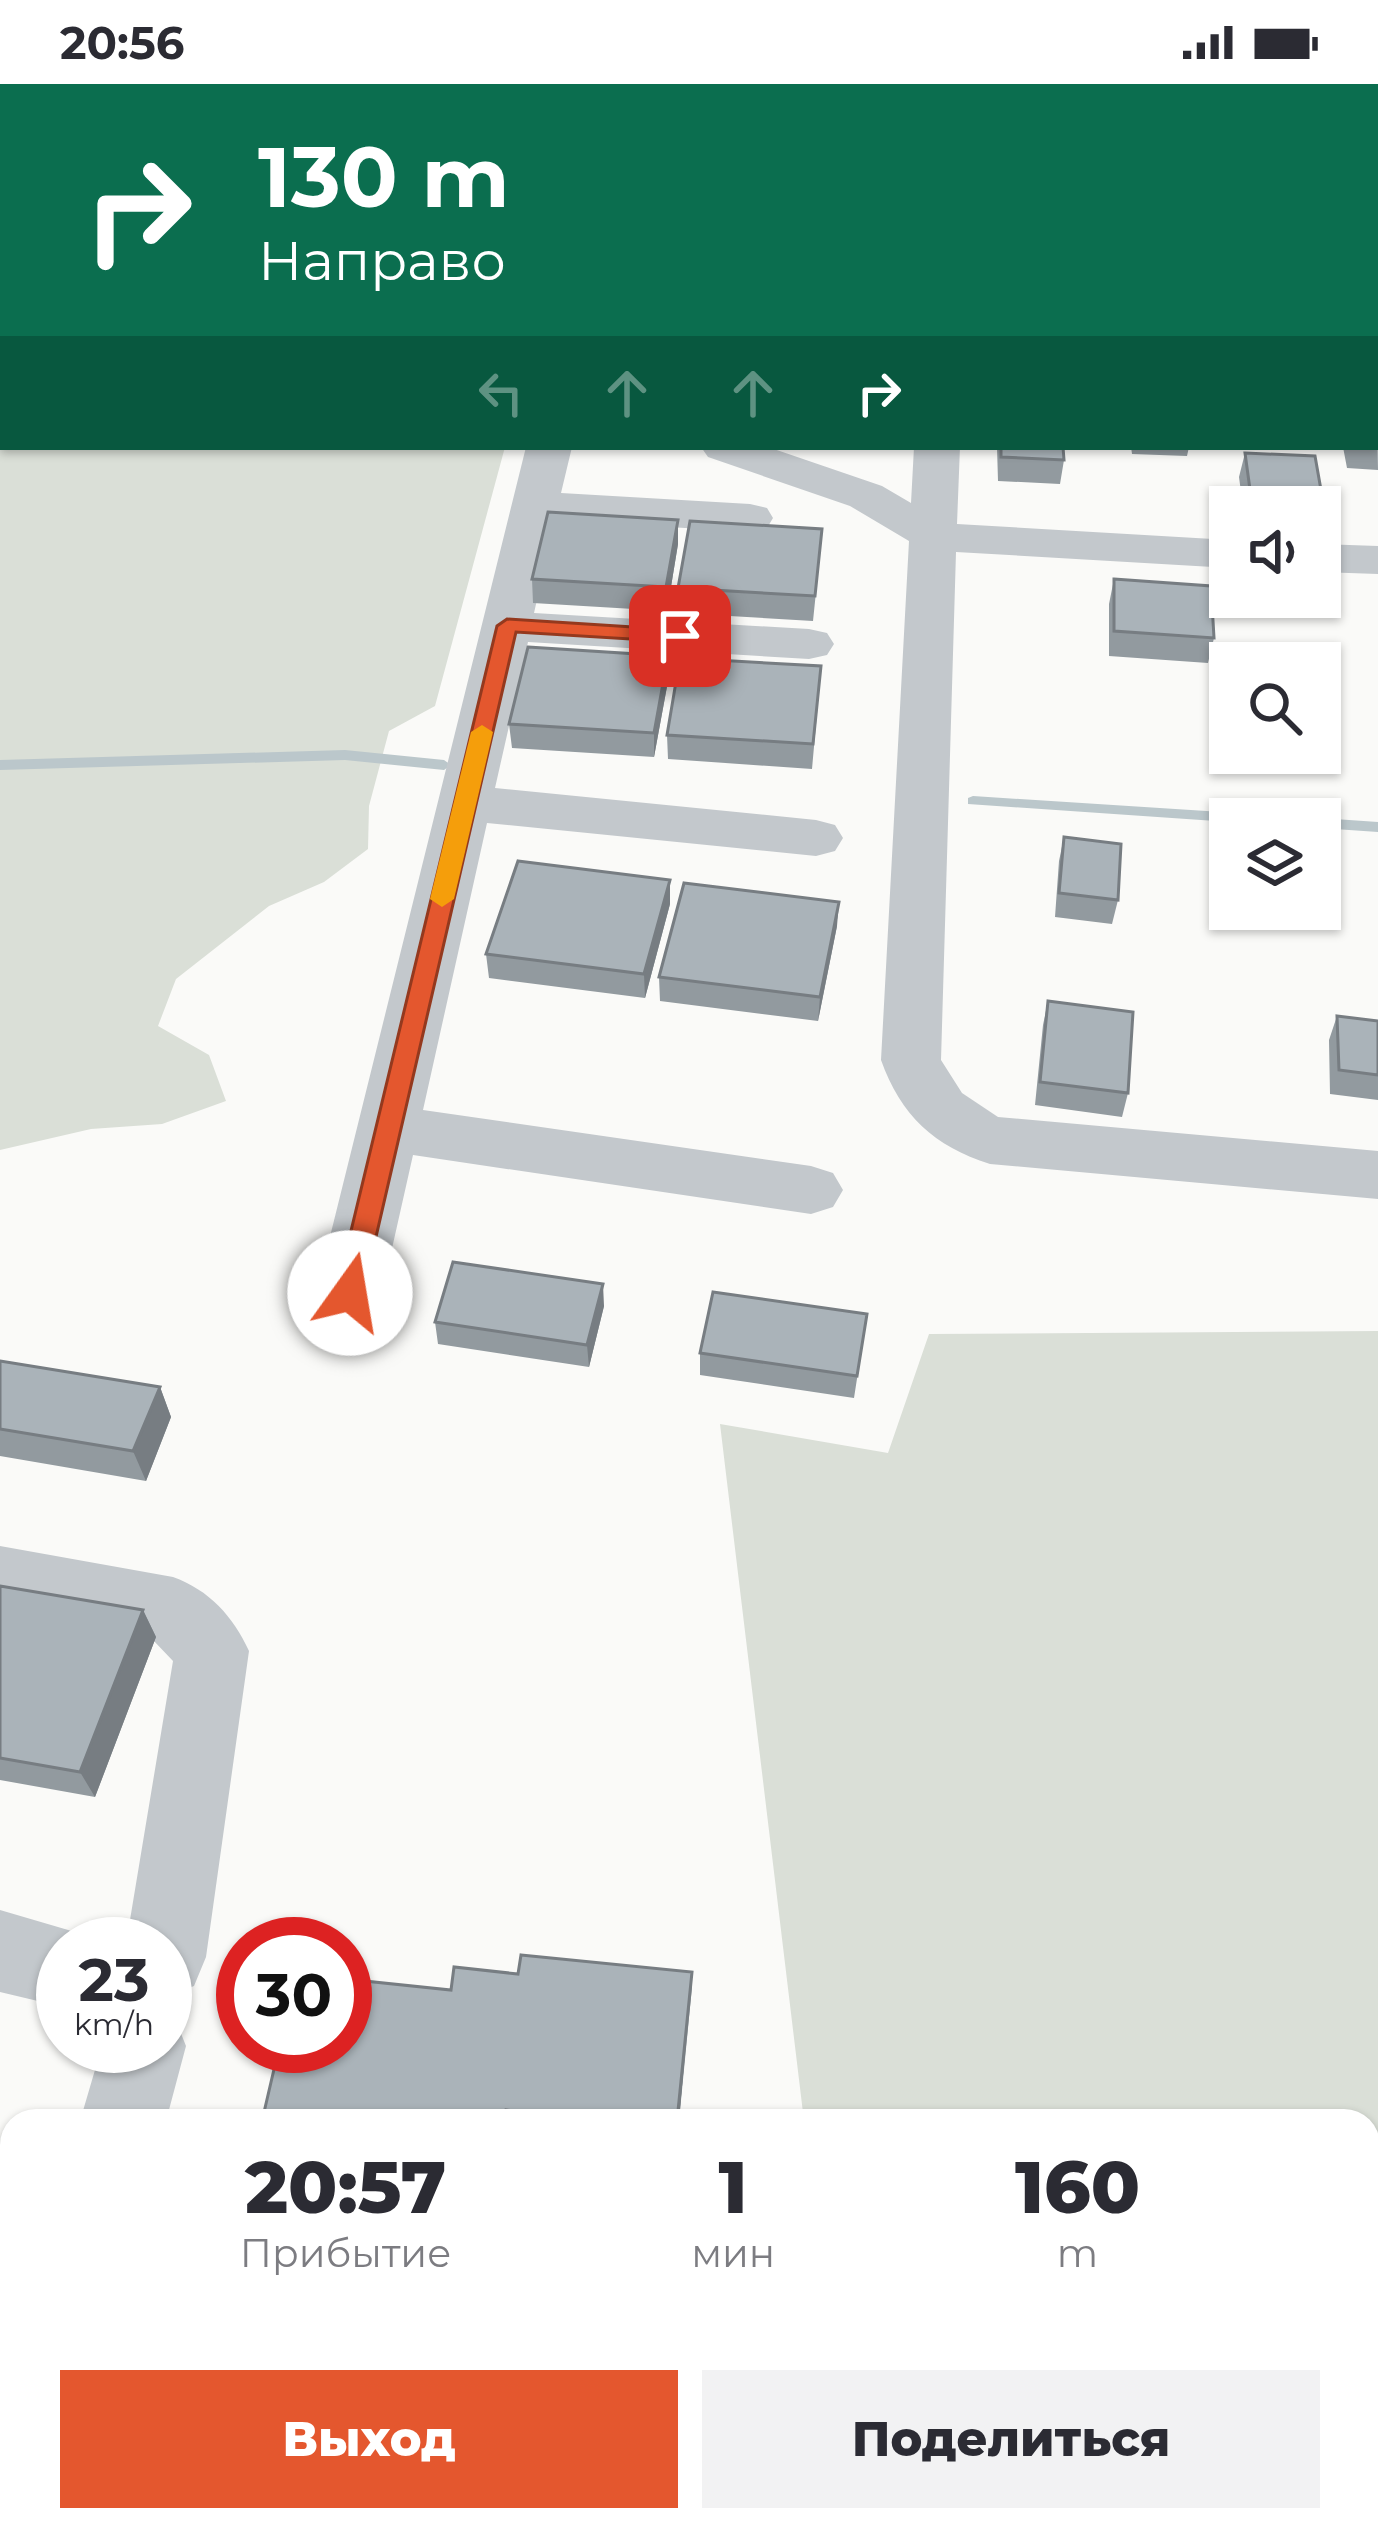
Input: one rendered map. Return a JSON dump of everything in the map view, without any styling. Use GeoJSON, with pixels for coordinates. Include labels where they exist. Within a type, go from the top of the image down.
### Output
{"type":"FeatureCollection","features":[{"type":"Feature","properties":{"kind":"street"},"geometry":{"type":"LineString","coordinates":[[350,1293],[548,450]]}},
{"type":"Feature","properties":{"kind":"street"},"geometry":{"type":"LineString","coordinates":[[733,450],[866,496],[936,538],[1209,553]]}},
{"type":"Feature","properties":{"kind":"street"},"geometry":{"type":"LineString","coordinates":[[937,450],[910,1060],[921,1093],[951,1123],[990,1140],[1378,1175]]}},
{"type":"Feature","properties":{"kind":"street"},"geometry":{"type":"LineString","coordinates":[[536,505],[751,518]]}},
{"type":"Feature","properties":{"kind":"street"},"geometry":{"type":"LineString","coordinates":[[1341,559],[1378,560]]}},
{"type":"Feature","properties":{"kind":"street"},"geometry":{"type":"LineString","coordinates":[[507,626],[809,644]]}},
{"type":"Feature","properties":{"kind":"street"},"geometry":{"type":"LineString","coordinates":[[465,803],[816,838]]}},
{"type":"Feature","properties":{"kind":"street"},"geometry":{"type":"LineString","coordinates":[[388,1128],[812,1190]]}},
{"type":"Feature","properties":{"kind":"street"},"geometry":{"type":"LineString","coordinates":[[0,1578],[173,1610],[212,1651],[171,1917]]}},
{"type":"Feature","properties":{"kind":"street"},"geometry":{"type":"LineString","coordinates":[[0,1951],[36,1960]]}},
{"type":"Feature","properties":{"kind":"street"},"geometry":{"type":"LineString","coordinates":[[126,2109],[136,2073]]}},
{"type":"Feature","properties":{"kind":"shaded area"},"geometry":{"type":"Polygon","coordinates":[[[0,450],[504,450],[435,706],[389,731],[369,806],[368,849],[324,882],[269,906],[176,979],[158,1026],[209,1055],[226,1101],[162,1124],[91,1129],[0,1150],[0,450]]]}},
{"type":"Feature","properties":{"kind":"shaded area"},"geometry":{"type":"Polygon","coordinates":[[[1378,1331],[1378,2109],[803,2109],[720,1424],[888,1453],[929,1334],[1378,1331]]]}},
{"type":"Feature","properties":{"kind":"building"},"geometry":{"type":"Polygon","coordinates":[[[1001,450],[1063,450],[1064,460],[1001,457],[1001,450]]]}},
{"type":"Feature","properties":{"kind":"building"},"geometry":{"type":"Polygon","coordinates":[[[1245,453],[1315,456],[1320,486],[1250,486],[1245,453]]]}},
{"type":"Feature","properties":{"kind":"building"},"geometry":{"type":"Polygon","coordinates":[[[548,512],[678,520],[666,587],[532,579],[548,512]]]}},
{"type":"Feature","properties":{"kind":"building"},"geometry":{"type":"Polygon","coordinates":[[[690,521],[822,529],[815,596],[678,588],[690,521]]]}},
{"type":"Feature","properties":{"kind":"building"},"geometry":{"type":"Polygon","coordinates":[[[1114,579],[1209,586],[1214,638],[1114,631],[1114,579]]]}},
{"type":"Feature","properties":{"kind":"building"},"geometry":{"type":"Polygon","coordinates":[[[528,647],[668,656],[654,733],[509,724],[528,647]]]}},
{"type":"Feature","properties":{"kind":"building"},"geometry":{"type":"Polygon","coordinates":[[[680,658],[821,666],[813,744],[667,735],[680,658]]]}},
{"type":"Feature","properties":{"kind":"building"},"geometry":{"type":"Polygon","coordinates":[[[1064,837],[1121,844],[1118,900],[1059,893],[1064,837]]]}},
{"type":"Feature","properties":{"kind":"building"},"geometry":{"type":"Polygon","coordinates":[[[518,861],[670,880],[644,974],[486,954],[518,861]]]}},
{"type":"Feature","properties":{"kind":"building"},"geometry":{"type":"Polygon","coordinates":[[[684,883],[839,902],[820,997],[659,977],[684,883]]]}},
{"type":"Feature","properties":{"kind":"building"},"geometry":{"type":"Polygon","coordinates":[[[1048,1001],[1133,1012],[1128,1093],[1040,1082],[1048,1001]]]}},
{"type":"Feature","properties":{"kind":"building"},"geometry":{"type":"Polygon","coordinates":[[[1337,1016],[1378,1021],[1378,1075],[1339,1070],[1337,1016]]]}},
{"type":"Feature","properties":{"kind":"building"},"geometry":{"type":"Polygon","coordinates":[[[453,1262],[603,1284],[587,1345],[435,1322],[453,1262]]]}},
{"type":"Feature","properties":{"kind":"building"},"geometry":{"type":"Polygon","coordinates":[[[713,1292],[867,1314],[857,1376],[700,1353],[713,1292]]]}},
{"type":"Feature","properties":{"kind":"building"},"geometry":{"type":"Polygon","coordinates":[[[0,1361],[160,1387],[133,1451],[0,1429],[0,1361]]]}},
{"type":"Feature","properties":{"kind":"building"},"geometry":{"type":"Polygon","coordinates":[[[0,1586],[143,1610],[80,1772],[0,1758],[0,1586]]]}},
{"type":"Feature","properties":{"kind":"building"},"geometry":{"type":"Polygon","coordinates":[[[521,1955],[692,1972],[678,2109],[265,2109],[273,2073],[372,2073],[372,1982],[451,1990],[454,1967],[518,1974],[521,1955]]]}},
{"type":"Feature","properties":{"kind":"waterway"},"geometry":{"type":"LineString","coordinates":[[0,765],[345,755],[444,765]]}},
{"type":"Feature","properties":{"kind":"waterway"},"geometry":{"type":"LineString","coordinates":[[973,801],[1209,816]]}},
{"type":"Feature","properties":{"kind":"waterway"},"geometry":{"type":"LineString","coordinates":[[1341,824],[1378,827]]}},
{"type":"Feature","properties":{"kind":"slow traffic"},"geometry":{"type":"LineString","coordinates":[[442,899],[482,732]]}},
{"type":"Feature","properties":{"kind":"route"},"geometry":{"type":"LineString","coordinates":[[350,1293],[507,626],[680,636]]}}]}
